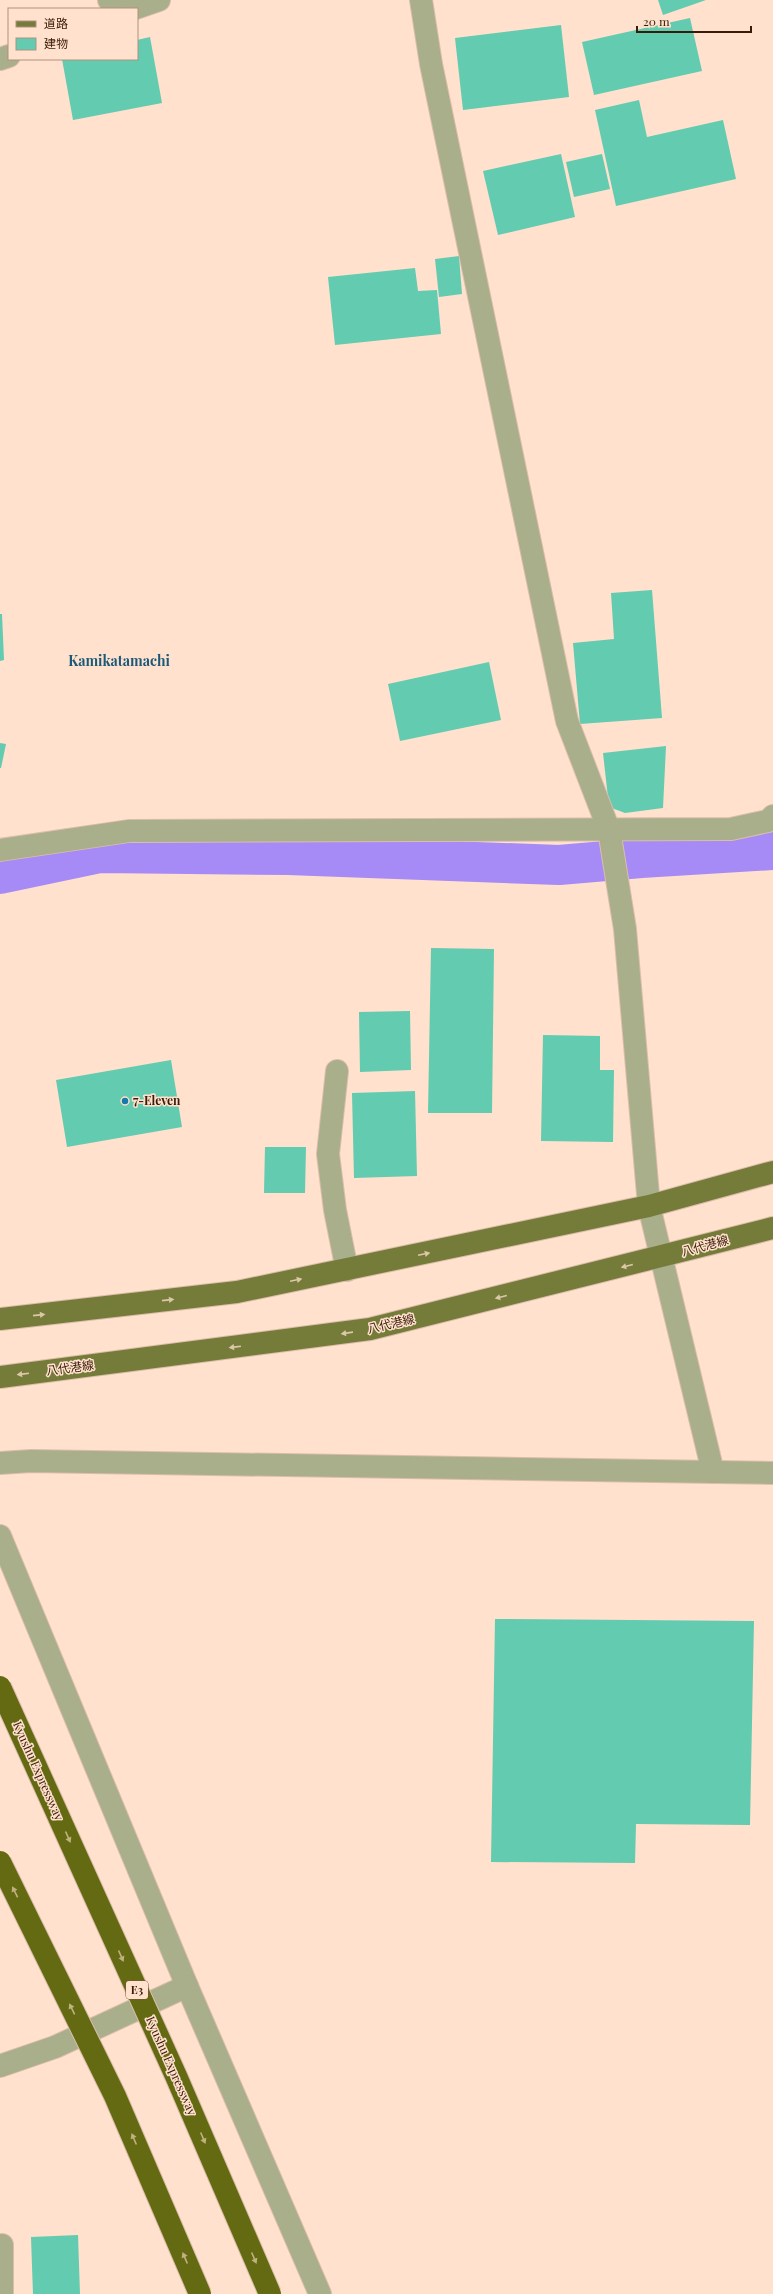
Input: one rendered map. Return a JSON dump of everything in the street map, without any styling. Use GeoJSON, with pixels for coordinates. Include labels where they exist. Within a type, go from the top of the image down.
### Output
{"type":"FeatureCollection","features":[{"type":"Feature","properties":{"kind":"highway","name":"Kyushu Expressway"},"geometry":{"type":"LineString","coordinates":[[0,1687],[176,2076],[270,2294]]}},
{"type":"Feature","properties":{"kind":"highway"},"geometry":{"type":"LineString","coordinates":[[0,1862],[115,2096],[200,2294]]}},
{"type":"Feature","properties":{"kind":"main road"},"geometry":{"type":"LineString","coordinates":[[0,1319],[237,1292],[649,1206],[773,1172]]}},
{"type":"Feature","properties":{"kind":"main road","name":"八代港線"},"geometry":{"type":"LineString","coordinates":[[0,1377],[370,1329],[773,1228]]}},
{"type":"Feature","properties":{"kind":"street"},"geometry":{"type":"LineString","coordinates":[[109,0],[118,8]]}},
{"type":"Feature","properties":{"kind":"street"},"geometry":{"type":"LineString","coordinates":[[136,8],[159,0]]}},
{"type":"Feature","properties":{"kind":"street"},"geometry":{"type":"LineString","coordinates":[[421,0],[431,64],[567,721],[610,830],[625,929],[649,1206],[713,1472]]}},
{"type":"Feature","properties":{"kind":"street"},"geometry":{"type":"LineString","coordinates":[[0,850],[129,830],[731,829],[768,821],[773,816]]}},
{"type":"Feature","properties":{"kind":"street"},"geometry":{"type":"LineString","coordinates":[[337,1071],[328,1154],[335,1210],[347,1270]]}},
{"type":"Feature","properties":{"kind":"street"},"geometry":{"type":"LineString","coordinates":[[0,1463],[31,1461],[773,1473]]}},
{"type":"Feature","properties":{"kind":"street"},"geometry":{"type":"LineString","coordinates":[[0,1536],[187,1986],[320,2294]]}},
{"type":"Feature","properties":{"kind":"street"},"geometry":{"type":"LineString","coordinates":[[0,2066],[55,2047],[187,1986]]}},
{"type":"Feature","properties":{"kind":"street"},"geometry":{"type":"LineString","coordinates":[[2,2245],[2,2294]]}},
{"type":"Feature","properties":{"kind":"building"},"geometry":{"type":"Polygon","coordinates":[[[658,0],[706,0],[663,15],[658,0]]]}},
{"type":"Feature","properties":{"kind":"building"},"geometry":{"type":"Polygon","coordinates":[[[690,18],[702,71],[594,95],[582,42],[690,18]]]}},
{"type":"Feature","properties":{"kind":"building"},"geometry":{"type":"Polygon","coordinates":[[[561,25],[569,97],[463,110],[455,38],[561,25]]]}},
{"type":"Feature","properties":{"kind":"building"},"geometry":{"type":"Polygon","coordinates":[[[150,37],[162,103],[73,120],[62,60],[138,60],[138,40],[150,37]]]}},
{"type":"Feature","properties":{"kind":"building"},"geometry":{"type":"Polygon","coordinates":[[[639,100],[647,137],[723,120],[736,179],[616,206],[595,110],[639,100]]]}},
{"type":"Feature","properties":{"kind":"building"},"geometry":{"type":"Polygon","coordinates":[[[561,154],[575,217],[498,235],[483,171],[561,154]]]}},
{"type":"Feature","properties":{"kind":"building"},"geometry":{"type":"Polygon","coordinates":[[[602,154],[610,189],[574,197],[566,162],[602,154]]]}},
{"type":"Feature","properties":{"kind":"building"},"geometry":{"type":"Polygon","coordinates":[[[459,256],[462,294],[439,297],[435,259],[459,256]]]}},
{"type":"Feature","properties":{"kind":"building"},"geometry":{"type":"Polygon","coordinates":[[[415,268],[418,291],[437,290],[441,334],[335,345],[328,277],[415,268]]]}},
{"type":"Feature","properties":{"kind":"building"},"geometry":{"type":"Polygon","coordinates":[[[652,590],[662,718],[580,724],[573,643],[614,639],[611,593],[652,590]]]}},
{"type":"Feature","properties":{"kind":"building"},"geometry":{"type":"Polygon","coordinates":[[[0,614],[2,614],[4,660],[0,661],[0,614]]]}},
{"type":"Feature","properties":{"kind":"building"},"geometry":{"type":"Polygon","coordinates":[[[489,662],[501,720],[400,741],[388,684],[489,662]]]}},
{"type":"Feature","properties":{"kind":"building"},"geometry":{"type":"Polygon","coordinates":[[[0,743],[6,744],[1,768],[0,768],[0,743]]]}},
{"type":"Feature","properties":{"kind":"building"},"geometry":{"type":"Polygon","coordinates":[[[666,746],[663,808],[625,813],[609,807],[603,753],[666,746]]]}},
{"type":"Feature","properties":{"kind":"building"},"geometry":{"type":"Polygon","coordinates":[[[431,948],[494,949],[492,1113],[428,1113],[431,948]]]}},
{"type":"Feature","properties":{"kind":"building"},"geometry":{"type":"Polygon","coordinates":[[[410,1011],[411,1070],[360,1072],[359,1012],[410,1011]]]}},
{"type":"Feature","properties":{"kind":"building"},"geometry":{"type":"Polygon","coordinates":[[[543,1035],[600,1036],[600,1070],[614,1070],[613,1142],[541,1141],[543,1035]]]}},
{"type":"Feature","properties":{"kind":"building"},"geometry":{"type":"Polygon","coordinates":[[[171,1060],[182,1127],[67,1147],[56,1080],[171,1060]]]}},
{"type":"Feature","properties":{"kind":"building"},"geometry":{"type":"Polygon","coordinates":[[[415,1091],[417,1176],[354,1178],[352,1093],[415,1091]]]}},
{"type":"Feature","properties":{"kind":"building"},"geometry":{"type":"Polygon","coordinates":[[[265,1147],[306,1147],[305,1193],[264,1193],[265,1147]]]}},
{"type":"Feature","properties":{"kind":"building"},"geometry":{"type":"Polygon","coordinates":[[[495,1619],[754,1621],[750,1825],[636,1824],[635,1863],[491,1862],[495,1619]]]}},
{"type":"Feature","properties":{"kind":"building"},"geometry":{"type":"Polygon","coordinates":[[[78,2235],[80,2294],[33,2294],[31,2237],[78,2235]]]}},
{"type":"Feature","properties":{"kind":"waterway"},"geometry":{"type":"LineString","coordinates":[[0,874],[100,853],[288,855],[559,865],[641,858],[773,850]]}},
{"type":"Feature","properties":{"kind":"place","name":"7-Eleven"},"geometry":{"type":"Point","coordinates":[125,1101]}},
{"type":"Feature","properties":{"kind":"district","name":"Kamikatamachi"},"geometry":{"type":"Point","coordinates":[119,661]}}]}
